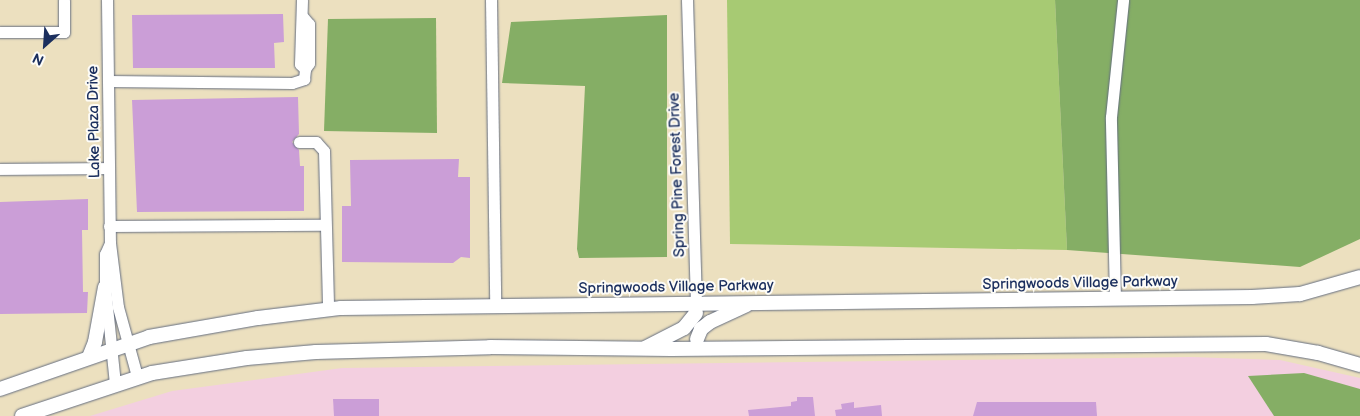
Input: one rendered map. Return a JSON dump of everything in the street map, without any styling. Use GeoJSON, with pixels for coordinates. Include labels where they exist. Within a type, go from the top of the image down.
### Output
{"type":"FeatureCollection","features":[{"type":"Feature","properties":{"kind":"main road","name":"Springwoods Village Parkway"},"geometry":{"type":"LineString","coordinates":[[0,389],[128,343],[178,330],[328,309],[495,305],[696,308],[751,303],[1300,294],[1360,276]]}},
{"type":"Feature","properties":{"kind":"main road"},"geometry":{"type":"LineString","coordinates":[[89,357],[95,342],[105,287]]}},
{"type":"Feature","properties":{"kind":"main road"},"geometry":{"type":"LineString","coordinates":[[697,344],[701,329],[710,322],[751,303]]}},
{"type":"Feature","properties":{"kind":"main road"},"geometry":{"type":"LineString","coordinates":[[644,349],[684,328],[696,308]]}},
{"type":"Feature","properties":{"kind":"main road"},"geometry":{"type":"LineString","coordinates":[[22,416],[137,376],[247,358],[316,352],[490,347],[644,349],[697,344],[1266,344],[1318,353],[1360,365]]}},
{"type":"Feature","properties":{"kind":"street"},"geometry":{"type":"LineString","coordinates":[[0,32],[64,32],[64,0]]}},
{"type":"Feature","properties":{"kind":"street","name":"Lake Plaza Drive"},"geometry":{"type":"LineString","coordinates":[[107,0],[110,243],[118,307],[137,376]]}},
{"type":"Feature","properties":{"kind":"street"},"geometry":{"type":"LineString","coordinates":[[108,81],[292,83],[304,79],[305,70],[300,64],[299,30],[302,17],[302,0]]}},
{"type":"Feature","properties":{"kind":"street"},"geometry":{"type":"LineString","coordinates":[[491,0],[495,305]]}},
{"type":"Feature","properties":{"kind":"street","name":"Spring Pine Forest Drive"},"geometry":{"type":"LineString","coordinates":[[687,0],[697,344]]}},
{"type":"Feature","properties":{"kind":"street"},"geometry":{"type":"LineString","coordinates":[[1114,298],[1112,116],[1123,0]]}},
{"type":"Feature","properties":{"kind":"street"},"geometry":{"type":"LineString","coordinates":[[299,142],[316,142],[324,152],[324,225],[328,309]]}},
{"type":"Feature","properties":{"kind":"street"},"geometry":{"type":"LineString","coordinates":[[0,168],[109,168]]}},
{"type":"Feature","properties":{"kind":"street"},"geometry":{"type":"LineString","coordinates":[[109,226],[324,225]]}},
{"type":"Feature","properties":{"kind":"street","name":"Lake Plaza Drive"},"geometry":{"type":"LineString","coordinates":[[110,243],[105,254],[105,287],[113,348],[115,384]]}},
{"type":"Feature","properties":{"kind":"shaded area"},"geometry":{"type":"Polygon","coordinates":[[[1192,357],[1280,360],[1360,378],[1360,416],[90,416],[172,391],[342,368],[1192,357]]]}},
{"type":"Feature","properties":{"kind":"green space"},"geometry":{"type":"Polygon","coordinates":[[[727,0],[1055,0],[1067,250],[730,244],[727,0]]]}},
{"type":"Feature","properties":{"kind":"green space"},"geometry":{"type":"Polygon","coordinates":[[[1055,0],[1360,0],[1360,239],[1300,267],[1067,250],[1055,0]]]}},
{"type":"Feature","properties":{"kind":"green space"},"geometry":{"type":"Polygon","coordinates":[[[667,15],[667,257],[579,258],[577,249],[585,86],[502,83],[511,22],[667,15]]]}},
{"type":"Feature","properties":{"kind":"green space"},"geometry":{"type":"Polygon","coordinates":[[[436,18],[437,133],[324,131],[328,19],[436,18]]]}},
{"type":"Feature","properties":{"kind":"green space"},"geometry":{"type":"Polygon","coordinates":[[[1304,373],[1360,389],[1360,416],[1274,416],[1248,376],[1304,373]]]}},
{"type":"Feature","properties":{"kind":"building"},"geometry":{"type":"Polygon","coordinates":[[[283,14],[284,42],[274,43],[275,68],[133,68],[132,15],[283,14]]]}},
{"type":"Feature","properties":{"kind":"building"},"geometry":{"type":"Polygon","coordinates":[[[298,97],[299,134],[292,142],[299,150],[300,166],[304,166],[304,211],[137,212],[132,100],[298,97]]]}},
{"type":"Feature","properties":{"kind":"building"},"geometry":{"type":"Polygon","coordinates":[[[459,159],[458,177],[470,177],[470,258],[461,257],[453,263],[342,262],[342,206],[351,206],[350,160],[459,159]]]}},
{"type":"Feature","properties":{"kind":"building"},"geometry":{"type":"Polygon","coordinates":[[[88,199],[88,230],[82,230],[83,292],[88,292],[87,313],[0,314],[0,202],[88,199]]]}},
{"type":"Feature","properties":{"kind":"building"},"geometry":{"type":"Polygon","coordinates":[[[797,397],[813,397],[815,416],[749,416],[748,410],[791,406],[791,402],[797,401],[797,397]]]}},
{"type":"Feature","properties":{"kind":"building"},"geometry":{"type":"Polygon","coordinates":[[[333,399],[379,399],[379,416],[334,416],[333,399]]]}},
{"type":"Feature","properties":{"kind":"building"},"geometry":{"type":"Polygon","coordinates":[[[854,402],[854,408],[881,405],[882,416],[836,416],[835,410],[842,409],[841,404],[854,402]]]}},
{"type":"Feature","properties":{"kind":"building"},"geometry":{"type":"Polygon","coordinates":[[[977,402],[1096,402],[1097,416],[973,416],[977,402]]]}}]}
